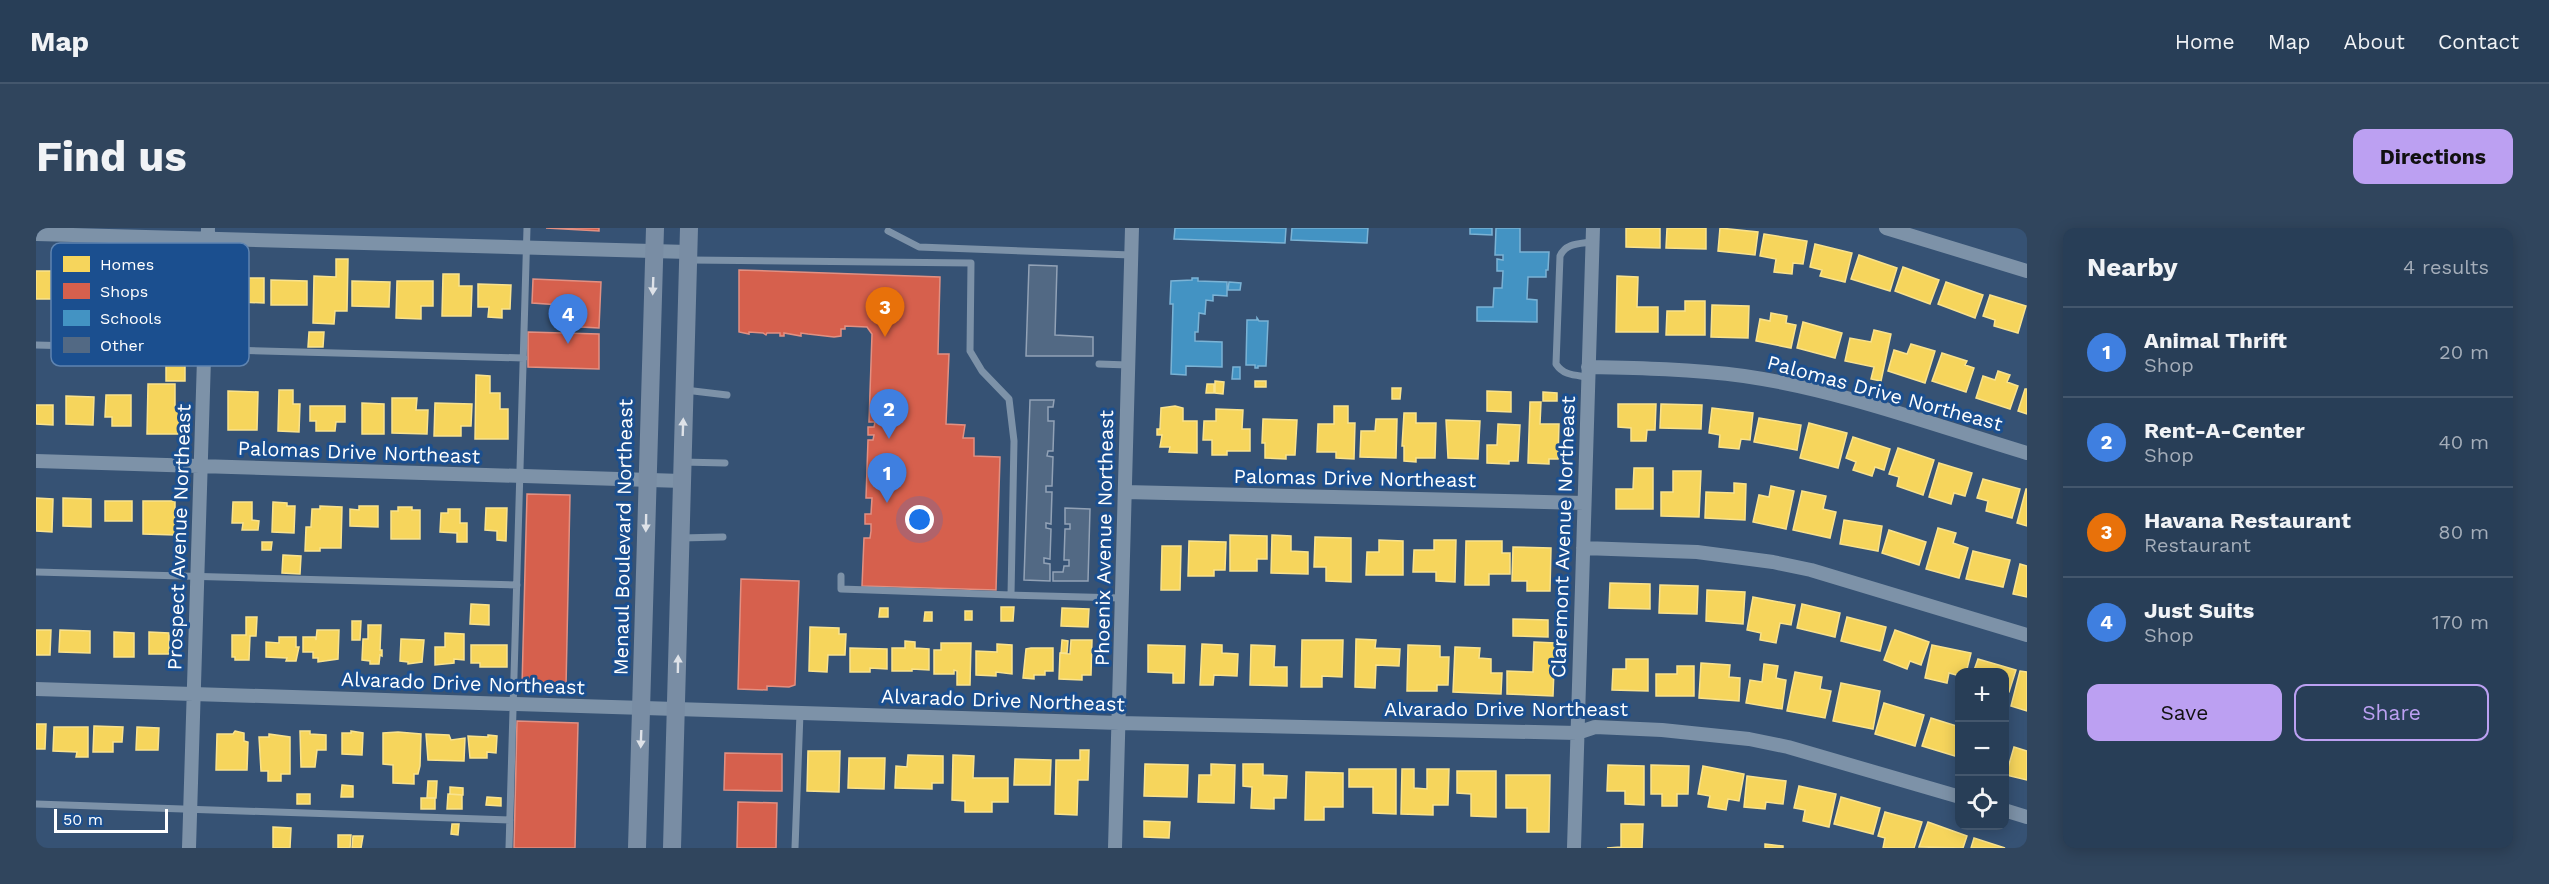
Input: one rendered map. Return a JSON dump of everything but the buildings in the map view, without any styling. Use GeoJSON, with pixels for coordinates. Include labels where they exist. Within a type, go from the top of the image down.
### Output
{"type":"FeatureCollection","features":[{"type":"Feature","properties":{"kind":"main road","name":"Menaul Boulevard Northeast"},"geometry":{"type":"LineString","coordinates":[[637,848],[655,228]]}},
{"type":"Feature","properties":{"kind":"main road"},"geometry":{"type":"LineString","coordinates":[[672,848],[689,228]]}},
{"type":"Feature","properties":{"kind":"street","name":"Phoenix Avenue Northeast"},"geometry":{"type":"LineString","coordinates":[[1115,848],[1132,228]]}},
{"type":"Feature","properties":{"kind":"street","name":"Claremont Avenue Northeast"},"geometry":{"type":"LineString","coordinates":[[1574,848],[1593,228]]}},
{"type":"Feature","properties":{"kind":"street"},"geometry":{"type":"LineString","coordinates":[[1886,228],[2027,271]]}},
{"type":"Feature","properties":{"kind":"street"},"geometry":{"type":"LineString","coordinates":[[36,234],[208,233],[526,248],[655,250],[688,256]]}},
{"type":"Feature","properties":{"kind":"street","name":"Prospect Avenue Northeast"},"geometry":{"type":"LineString","coordinates":[[189,848],[203,366]]}},
{"type":"Feature","properties":{"kind":"street","name":"Palomas Drive Northeast"},"geometry":{"type":"LineString","coordinates":[[1588,372],[1662,368],[1744,376],[1789,385],[1898,414],[2027,453]]}},
{"type":"Feature","properties":{"kind":"street","name":"Palomas Drive Northeast"},"geometry":{"type":"LineString","coordinates":[[36,461],[682,481]]}},
{"type":"Feature","properties":{"kind":"street","name":"Palomas Drive Northeast"},"geometry":{"type":"LineString","coordinates":[[1125,492],[1584,503]]}},
{"type":"Feature","properties":{"kind":"street"},"geometry":{"type":"LineString","coordinates":[[1583,548],[1697,552],[1773,562],[1811,570],[2027,635]]}},
{"type":"Feature","properties":{"kind":"street","name":"Alvarado Drive Northeast"},"geometry":{"type":"LineString","coordinates":[[36,689],[1119,723],[1577,733],[1594,727],[1662,730],[1749,739],[1788,747],[1955,796]]}},
{"type":"Feature","properties":{"kind":"street"},"geometry":{"type":"LineString","coordinates":[[2009,812],[2027,817]]}},
{"type":"Feature","properties":{"kind":"lane"},"geometry":{"type":"LineString","coordinates":[[509,848],[527,228]]}},
{"type":"Feature","properties":{"kind":"lane"},"geometry":{"type":"LineString","coordinates":[[888,231],[919,247],[1131,255]]}},
{"type":"Feature","properties":{"kind":"lane"},"geometry":{"type":"LineString","coordinates":[[1588,372],[1568,375],[1556,364],[1560,256],[1568,246],[1592,242]]}},
{"type":"Feature","properties":{"kind":"lane"},"geometry":{"type":"LineString","coordinates":[[688,256],[971,263],[970,351],[982,371],[1009,399],[1014,441],[1011,596]]}},
{"type":"Feature","properties":{"kind":"lane"},"geometry":{"type":"LineString","coordinates":[[36,345],[51,345]]}},
{"type":"Feature","properties":{"kind":"lane"},"geometry":{"type":"LineString","coordinates":[[249,349],[524,358]]}},
{"type":"Feature","properties":{"kind":"lane"},"geometry":{"type":"LineString","coordinates":[[1099,364],[1128,364]]}},
{"type":"Feature","properties":{"kind":"lane"},"geometry":{"type":"LineString","coordinates":[[684,390],[727,395]]}},
{"type":"Feature","properties":{"kind":"lane"},"geometry":{"type":"LineString","coordinates":[[682,462],[725,462]]}},
{"type":"Feature","properties":{"kind":"lane"},"geometry":{"type":"LineString","coordinates":[[680,538],[723,537]]}},
{"type":"Feature","properties":{"kind":"lane"},"geometry":{"type":"LineString","coordinates":[[36,572],[518,585]]}},
{"type":"Feature","properties":{"kind":"lane"},"geometry":{"type":"LineString","coordinates":[[841,576],[841,589],[1122,598]]}},
{"type":"Feature","properties":{"kind":"lane"},"geometry":{"type":"LineString","coordinates":[[795,848],[800,713]]}},
{"type":"Feature","properties":{"kind":"lane"},"geometry":{"type":"LineString","coordinates":[[36,804],[510,820]]}},
{"type":"Feature","properties":{"kind":"place","name":"Havana Restaurant"},"geometry":{"type":"Point","coordinates":[885,337]}},
{"type":"Feature","properties":{"kind":"place","name":"Just Suits"},"geometry":{"type":"Point","coordinates":[568,344]}},
{"type":"Feature","properties":{"kind":"place","name":"Rent-A-Center"},"geometry":{"type":"Point","coordinates":[889,439]}},
{"type":"Feature","properties":{"kind":"place","name":"Animal Thrift"},"geometry":{"type":"Point","coordinates":[887,503]}}]}
